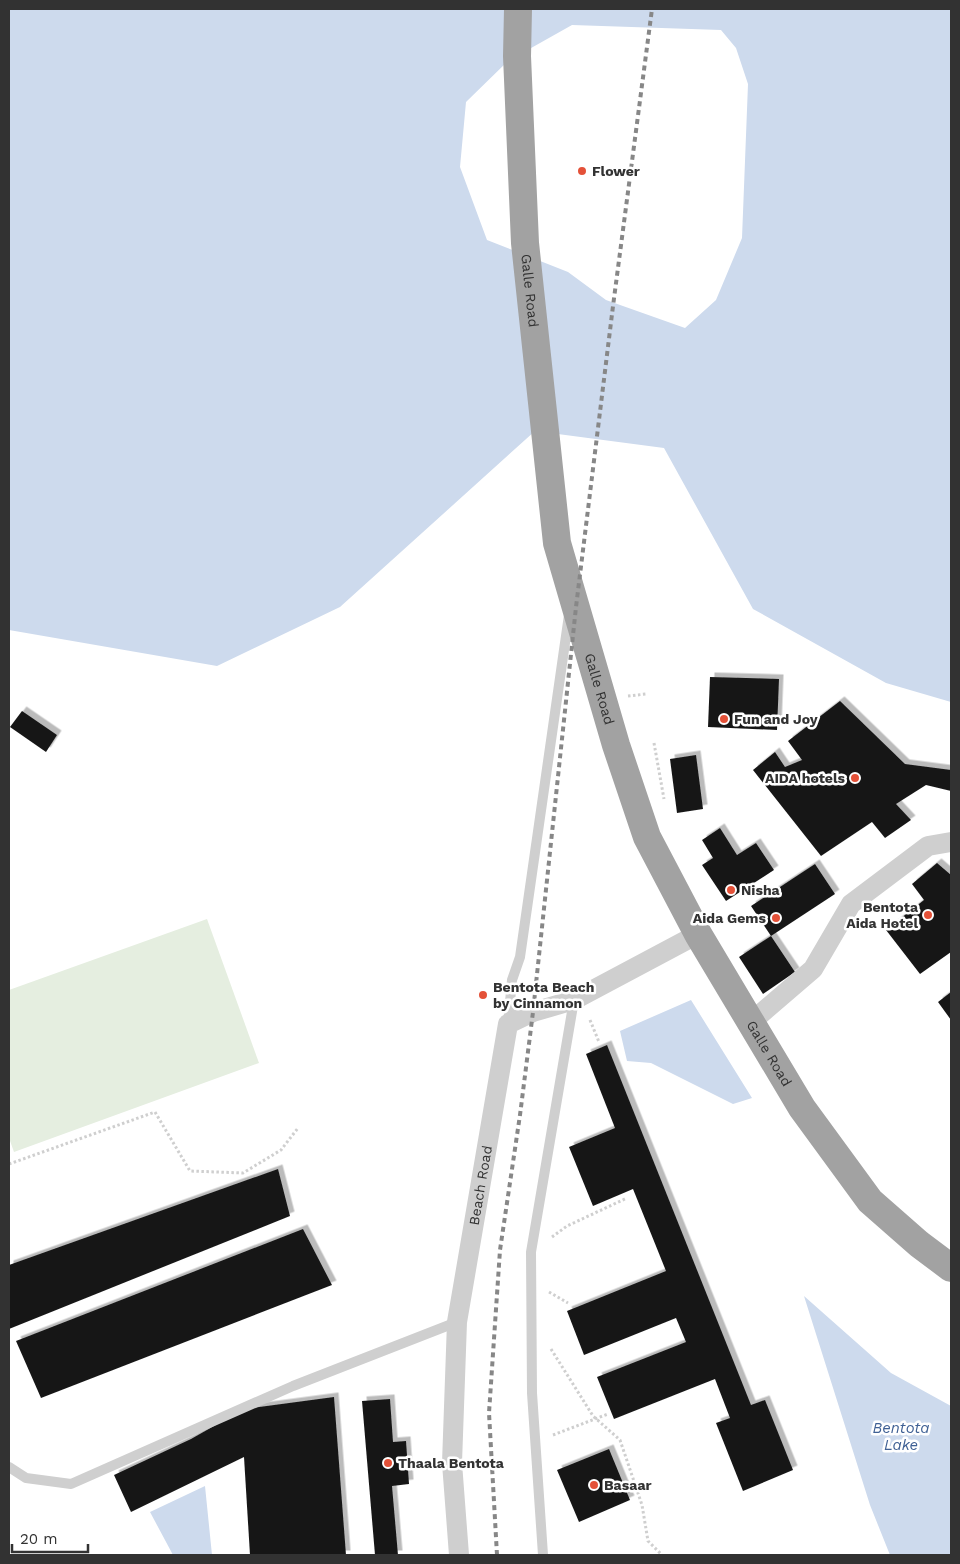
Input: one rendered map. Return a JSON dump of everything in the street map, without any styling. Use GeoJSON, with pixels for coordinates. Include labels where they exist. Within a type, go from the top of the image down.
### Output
{"type":"FeatureCollection","features":[{"type":"Feature","properties":{"kind":"highway","name":"Galle Road"},"geometry":{"type":"LineString","coordinates":[[518,9],[517,56],[525,243],[556,543],[616,744],[647,837],[698,934],[802,1108],[870,1201],[919,1244],[951,1268]]}},
{"type":"Feature","properties":{"kind":"street"},"geometry":{"type":"LineString","coordinates":[[750,1023],[813,970],[851,904],[928,846],[951,842]]}},
{"type":"Feature","properties":{"kind":"street"},"geometry":{"type":"LineString","coordinates":[[508,1024],[533,1012],[574,1000],[698,934]]}},
{"type":"Feature","properties":{"kind":"street","name":"Beach Road"},"geometry":{"type":"LineString","coordinates":[[459,1555],[452,1463],[457,1322],[508,1024]]}},
{"type":"Feature","properties":{"kind":"lane"},"geometry":{"type":"LineString","coordinates":[[508,1024],[512,980],[520,957],[570,607],[556,543]]}},
{"type":"Feature","properties":{"kind":"lane"},"geometry":{"type":"LineString","coordinates":[[543,1555],[532,1393],[531,1252],[574,1000]]}},
{"type":"Feature","properties":{"kind":"lane"},"geometry":{"type":"LineString","coordinates":[[9,1467],[26,1478],[71,1484],[293,1386],[457,1322]]}},
{"type":"Feature","properties":{"kind":"path"},"geometry":{"type":"LineString","coordinates":[[588,1016],[599,1042]]}},
{"type":"Feature","properties":{"kind":"path"},"geometry":{"type":"LineString","coordinates":[[9,1164],[155,1112],[190,1171],[243,1173],[281,1150],[298,1128]]}},
{"type":"Feature","properties":{"kind":"path"},"geometry":{"type":"LineString","coordinates":[[531,1252],[567,1226],[627,1198]]}},
{"type":"Feature","properties":{"kind":"path"},"geometry":{"type":"LineString","coordinates":[[532,1315],[561,1367],[596,1419],[620,1440],[642,1505],[648,1541],[662,1555]]}},
{"type":"Feature","properties":{"kind":"path"},"geometry":{"type":"LineString","coordinates":[[536,1441],[608,1414]]}},
{"type":"Feature","properties":{"kind":"shaded area"},"geometry":{"type":"Polygon","coordinates":[[[207,919],[259,1063],[14,1152],[9,1138],[9,990],[207,919]]]}},
{"type":"Feature","properties":{"kind":"water"},"geometry":{"type":"Polygon","coordinates":[[[9,9],[951,9],[951,702],[886,683],[753,609],[664,448],[535,431],[340,607],[217,666],[9,630],[9,9]],[[572,25],[508,61],[466,102],[460,167],[487,240],[568,272],[606,300],[685,328],[716,300],[742,238],[748,84],[736,48],[721,30],[572,25]]]}},
{"type":"Feature","properties":{"kind":"water"},"geometry":{"type":"Polygon","coordinates":[[[691,1000],[752,1098],[733,1104],[651,1063],[627,1061],[620,1031],[691,1000]]]}},
{"type":"Feature","properties":{"kind":"water","name":"Bentota Lake"},"geometry":{"type":"Polygon","coordinates":[[[804,1296],[891,1373],[951,1406],[951,1555],[890,1555],[870,1505],[804,1296]]]}},
{"type":"Feature","properties":{"kind":"water"},"geometry":{"type":"Polygon","coordinates":[[[205,1486],[212,1555],[173,1555],[150,1512],[205,1486]]]}},
{"type":"Feature","properties":{"kind":"building"},"geometry":{"type":"Polygon","coordinates":[[[710,677],[779,679],[777,730],[708,727],[710,677]]]}},
{"type":"Feature","properties":{"kind":"building","name":"AIDA hotels"},"geometry":{"type":"Polygon","coordinates":[[[840,701],[905,764],[951,770],[951,791],[926,785],[896,804],[911,820],[885,838],[872,822],[821,856],[753,770],[775,752],[785,767],[802,760],[788,741],[840,701]]]}},
{"type":"Feature","properties":{"kind":"building"},"geometry":{"type":"Polygon","coordinates":[[[22,711],[57,735],[46,752],[10,727],[22,711]]]}},
{"type":"Feature","properties":{"kind":"building"},"geometry":{"type":"Polygon","coordinates":[[[696,755],[703,809],[677,813],[670,759],[696,755]]]}},
{"type":"Feature","properties":{"kind":"building"},"geometry":{"type":"Polygon","coordinates":[[[720,828],[737,855],[756,843],[774,870],[726,901],[702,865],[713,858],[702,840],[720,828]]]}},
{"type":"Feature","properties":{"kind":"building","name":"Bentota Aida Hotel"},"geometry":{"type":"Polygon","coordinates":[[[937,863],[951,875],[951,952],[920,974],[886,930],[924,900],[912,884],[937,863]]]}},
{"type":"Feature","properties":{"kind":"building"},"geometry":{"type":"Polygon","coordinates":[[[815,864],[835,894],[771,936],[751,906],[815,864]]]}},
{"type":"Feature","properties":{"kind":"building"},"geometry":{"type":"Polygon","coordinates":[[[771,936],[795,972],[763,994],[739,957],[771,936]]]}},
{"type":"Feature","properties":{"kind":"building"},"geometry":{"type":"Polygon","coordinates":[[[951,992],[951,1020],[938,1002],[951,992]]]}},
{"type":"Feature","properties":{"kind":"building"},"geometry":{"type":"Polygon","coordinates":[[[607,1045],[751,1405],[765,1400],[793,1470],[743,1491],[716,1423],[730,1418],[715,1379],[614,1419],[597,1377],[686,1342],[676,1318],[584,1355],[567,1311],[666,1271],[633,1189],[593,1206],[569,1147],[615,1128],[586,1054],[607,1045]]]}},
{"type":"Feature","properties":{"kind":"building"},"geometry":{"type":"Polygon","coordinates":[[[278,1169],[290,1216],[9,1329],[9,1265],[278,1169]]]}},
{"type":"Feature","properties":{"kind":"building"},"geometry":{"type":"Polygon","coordinates":[[[303,1229],[332,1285],[41,1398],[16,1341],[303,1229]]]}},
{"type":"Feature","properties":{"kind":"building"},"geometry":{"type":"Polygon","coordinates":[[[334,1397],[346,1555],[250,1555],[244,1457],[131,1512],[114,1475],[191,1439],[244,1409],[334,1397]]]}},
{"type":"Feature","properties":{"kind":"building","name":"Thaala Bentota"},"geometry":{"type":"Polygon","coordinates":[[[390,1399],[393,1442],[406,1441],[409,1484],[392,1486],[398,1555],[375,1555],[362,1401],[390,1399]]]}},
{"type":"Feature","properties":{"kind":"building","name":"Basaar"},"geometry":{"type":"Polygon","coordinates":[[[609,1449],[630,1500],[579,1522],[557,1470],[609,1449]]]}},
{"type":"Feature","properties":{"kind":"railway"},"geometry":{"type":"LineString","coordinates":[[497,1555],[489,1413],[500,1250],[533,1012],[576,607],[652,9]]}},
{"type":"Feature","properties":{"kind":"place","name":"Flower"},"geometry":{"type":"Point","coordinates":[582,171]}},
{"type":"Feature","properties":{"kind":"place","name":"Fun and Joy"},"geometry":{"type":"Point","coordinates":[724,719]}},
{"type":"Feature","properties":{"kind":"place","name":"AIDA hotels"},"geometry":{"type":"Point","coordinates":[855,778]}},
{"type":"Feature","properties":{"kind":"place","name":"Nisha"},"geometry":{"type":"Point","coordinates":[731,890]}},
{"type":"Feature","properties":{"kind":"place","name":"Bentota Aida Hotel"},"geometry":{"type":"Point","coordinates":[928,915]}},
{"type":"Feature","properties":{"kind":"place","name":"Aida Gems"},"geometry":{"type":"Point","coordinates":[776,918]}},
{"type":"Feature","properties":{"kind":"place","name":"Bentota Beach by Cinnamon"},"geometry":{"type":"Point","coordinates":[483,995]}},
{"type":"Feature","properties":{"kind":"place","name":"Thaala Bentota"},"geometry":{"type":"Point","coordinates":[388,1463]}},
{"type":"Feature","properties":{"kind":"place","name":"Basaar"},"geometry":{"type":"Point","coordinates":[594,1485]}}]}
